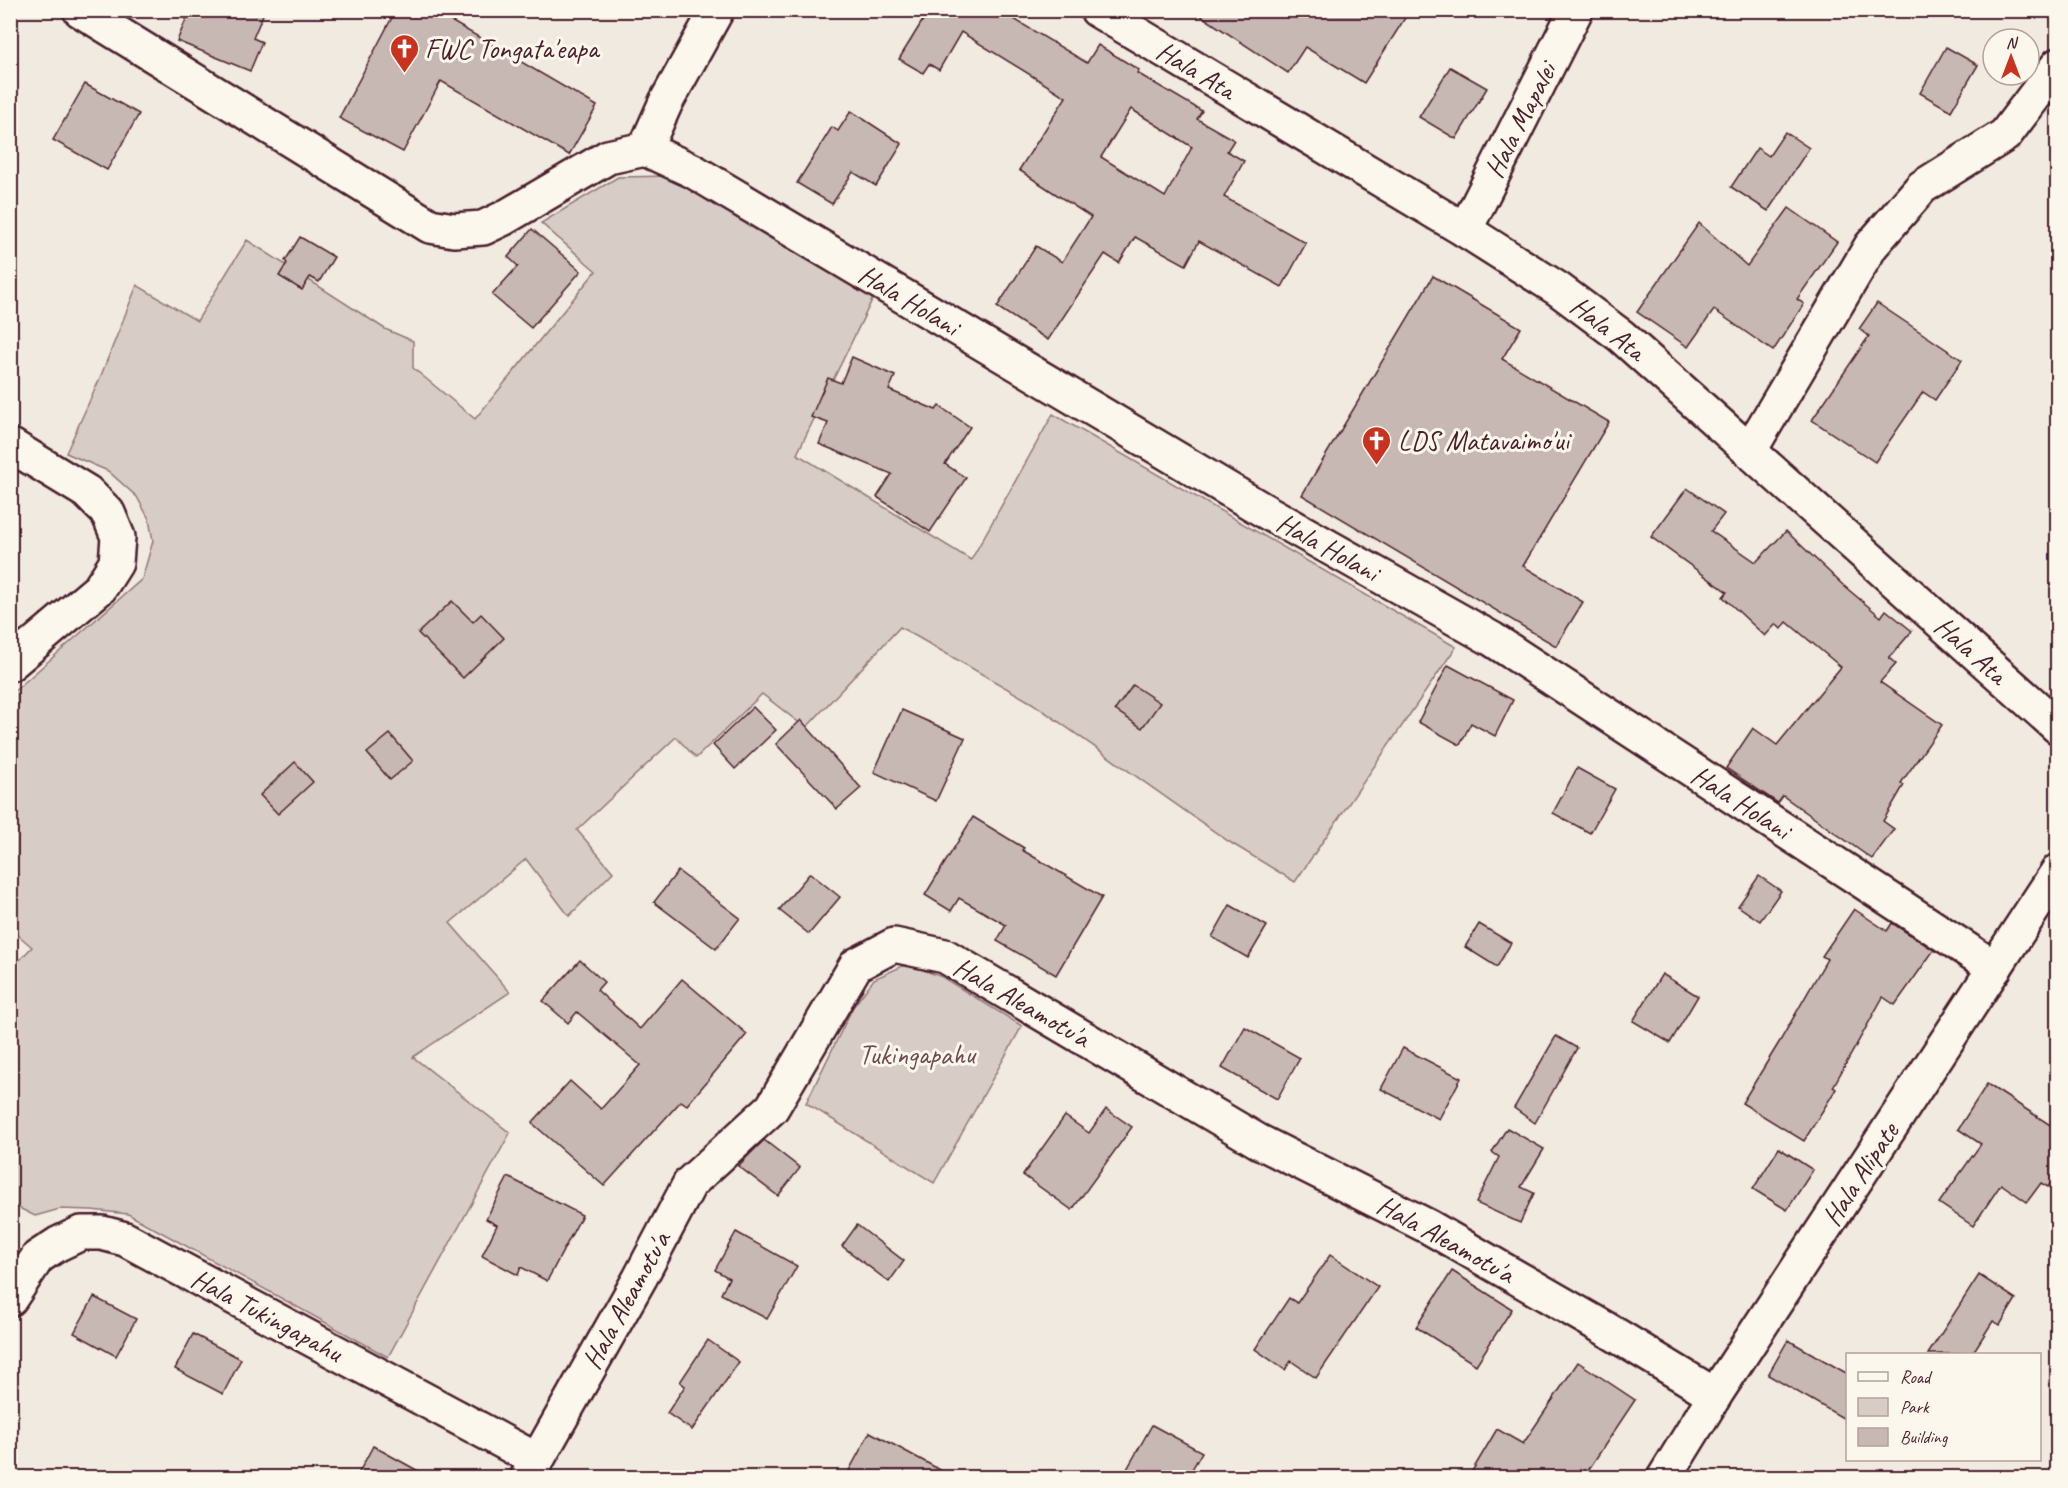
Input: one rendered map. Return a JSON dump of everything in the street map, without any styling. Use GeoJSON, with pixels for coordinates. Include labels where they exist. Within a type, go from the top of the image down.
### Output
{"type":"FeatureCollection","features":[{"type":"Feature","properties":{"kind":"street"},"geometry":{"type":"LineString","coordinates":[[80,10],[430,226],[454,230],[483,228],[608,157],[645,148],[666,102],[717,10]]}},
{"type":"Feature","properties":{"kind":"street","name":"Hala Ata"},"geometry":{"type":"LineString","coordinates":[[1097,10],[1465,230],[1558,289],[1621,336],[2058,727]]}},
{"type":"Feature","properties":{"kind":"street","name":"Hala Mapalei"},"geometry":{"type":"LineString","coordinates":[[1465,230],[1576,10]]}},
{"type":"Feature","properties":{"kind":"street"},"geometry":{"type":"LineString","coordinates":[[1750,450],[1871,246],[1922,187],[2005,135],[2058,65]]}},
{"type":"Feature","properties":{"kind":"street","name":"Hala Holani"},"geometry":{"type":"LineString","coordinates":[[645,148],[693,171],[1263,510],[1492,639],[1995,969]]}},
{"type":"Feature","properties":{"kind":"street"},"geometry":{"type":"LineString","coordinates":[[10,445],[87,492],[108,513],[118,537],[116,563],[100,588],[10,664]]}},
{"type":"Feature","properties":{"kind":"street","name":"Hala Alipate"},"geometry":{"type":"LineString","coordinates":[[1664,1478],[1715,1395],[2058,872]]}},
{"type":"Feature","properties":{"kind":"street","name":"Hala Aleamotu'a"},"geometry":{"type":"LineString","coordinates":[[532,1469],[640,1278],[690,1183],[772,1108],[856,965],[894,945],[945,956],[1258,1140],[1429,1227],[1715,1395]]}},
{"type":"Feature","properties":{"kind":"street","name":"Hala Tukingapahu"},"geometry":{"type":"LineString","coordinates":[[10,1299],[38,1257],[58,1244],[81,1233],[102,1233],[125,1239],[532,1469]]}},
{"type":"Feature","properties":{"kind":"green space"},"geometry":{"type":"Polygon","coordinates":[[[673,176],[873,298],[797,454],[971,560],[1053,414],[1456,647],[1295,882],[1228,841],[1032,703],[900,627],[806,728],[762,694],[696,758],[676,737],[577,830],[613,872],[569,916],[526,859],[450,923],[510,992],[413,1057],[510,1133],[388,1357],[128,1214],[60,1209],[35,1216],[11,1204],[11,969],[32,947],[11,929],[10,695],[142,579],[153,541],[149,519],[137,497],[108,471],[66,453],[100,378],[137,285],[197,321],[247,240],[385,329],[413,341],[413,368],[475,419],[596,271],[541,223],[618,177],[673,176]]]}},
{"type":"Feature","properties":{"kind":"green space","name":"Tukingapahu"},"geometry":{"type":"Polygon","coordinates":[[[907,964],[942,977],[1022,1026],[934,1183],[806,1103],[853,1007],[874,979],[907,964]]]}},
{"type":"Feature","properties":{"kind":"building"},"geometry":{"type":"Polygon","coordinates":[[[190,10],[265,10],[253,38],[262,42],[250,71],[177,41],[190,10]]]}},
{"type":"Feature","properties":{"kind":"building"},"geometry":{"type":"Polygon","coordinates":[[[396,10],[432,10],[597,106],[569,155],[441,81],[403,152],[339,118],[396,10]]]}},
{"type":"Feature","properties":{"kind":"building"},"geometry":{"type":"Polygon","coordinates":[[[926,10],[999,10],[1087,63],[1098,45],[1139,70],[1137,73],[1202,111],[1197,119],[1234,140],[1227,151],[1244,161],[1224,197],[1306,243],[1282,287],[1199,241],[1186,265],[1135,237],[1119,263],[1105,254],[1048,340],[997,307],[1036,246],[1062,262],[1091,217],[1019,170],[1066,97],[961,32],[939,70],[929,64],[923,73],[899,59],[928,12],[926,10]],[[1131,109],[1101,157],[1165,197],[1192,147],[1131,109]]]}},
{"type":"Feature","properties":{"kind":"building"},"geometry":{"type":"Polygon","coordinates":[[[1192,10],[1410,10],[1364,83],[1305,47],[1288,73],[1192,10]]]}},
{"type":"Feature","properties":{"kind":"building"},"geometry":{"type":"Polygon","coordinates":[[[1946,47],[1978,65],[1951,111],[1920,93],[1946,47]]]}},
{"type":"Feature","properties":{"kind":"building"},"geometry":{"type":"Polygon","coordinates":[[[1450,67],[1487,88],[1456,139],[1419,117],[1450,67]]]}},
{"type":"Feature","properties":{"kind":"building"},"geometry":{"type":"Polygon","coordinates":[[[85,84],[139,114],[107,170],[53,140],[85,84]]]}},
{"type":"Feature","properties":{"kind":"building"},"geometry":{"type":"Polygon","coordinates":[[[851,111],[902,144],[876,186],[853,172],[832,204],[797,183],[832,127],[838,131],[851,111]]]}},
{"type":"Feature","properties":{"kind":"building"},"geometry":{"type":"Polygon","coordinates":[[[1785,132],[1809,148],[1768,211],[1731,187],[1757,148],[1769,156],[1785,132]]]}},
{"type":"Feature","properties":{"kind":"building"},"geometry":{"type":"Polygon","coordinates":[[[1789,208],[1837,242],[1797,299],[1804,304],[1773,351],[1714,310],[1688,347],[1637,312],[1699,223],[1747,266],[1789,208]]]}},
{"type":"Feature","properties":{"kind":"building"},"geometry":{"type":"Polygon","coordinates":[[[532,229],[581,271],[531,328],[492,295],[518,266],[508,257],[532,229]]]}},
{"type":"Feature","properties":{"kind":"building"},"geometry":{"type":"Polygon","coordinates":[[[300,237],[334,257],[319,282],[310,277],[302,290],[279,276],[287,263],[285,261],[300,237]]]}},
{"type":"Feature","properties":{"kind":"building","name":"LDS Matavaimo'ui"},"geometry":{"type":"Polygon","coordinates":[[[1433,276],[1521,328],[1502,359],[1609,422],[1523,566],[1583,602],[1556,646],[1302,495],[1433,276]]]}},
{"type":"Feature","properties":{"kind":"building"},"geometry":{"type":"Polygon","coordinates":[[[1877,303],[1962,360],[1935,400],[1923,392],[1875,462],[1812,420],[1869,336],[1859,329],[1877,303]]]}},
{"type":"Feature","properties":{"kind":"building"},"geometry":{"type":"Polygon","coordinates":[[[852,357],[895,376],[889,390],[936,410],[939,406],[970,427],[945,464],[966,478],[930,532],[877,497],[892,474],[819,444],[828,423],[811,417],[828,378],[841,383],[852,357]]]}},
{"type":"Feature","properties":{"kind":"building"},"geometry":{"type":"Polygon","coordinates":[[[1687,488],[1724,514],[1711,531],[1756,562],[1786,531],[1844,586],[1881,617],[1886,610],[1912,631],[1889,658],[1896,664],[1880,682],[1942,725],[1901,783],[1904,785],[1883,821],[1894,829],[1872,859],[1783,796],[1778,803],[1726,768],[1753,728],[1777,745],[1841,667],[1787,622],[1781,629],[1776,624],[1765,636],[1723,597],[1727,592],[1651,537],[1687,488]]]}},
{"type":"Feature","properties":{"kind":"building"},"geometry":{"type":"Polygon","coordinates":[[[452,601],[473,622],[481,614],[504,638],[463,678],[418,633],[452,601]]]}},
{"type":"Feature","properties":{"kind":"building"},"geometry":{"type":"Polygon","coordinates":[[[1448,665],[1513,700],[1495,736],[1471,723],[1460,745],[1418,722],[1448,665]]]}},
{"type":"Feature","properties":{"kind":"building"},"geometry":{"type":"Polygon","coordinates":[[[1133,685],[1160,703],[1142,728],[1115,710],[1133,685]]]}},
{"type":"Feature","properties":{"kind":"building"},"geometry":{"type":"Polygon","coordinates":[[[753,707],[776,730],[735,769],[713,745],[753,707]]]}},
{"type":"Feature","properties":{"kind":"building"},"geometry":{"type":"Polygon","coordinates":[[[902,710],[965,738],[936,801],[874,772],[902,710]]]}},
{"type":"Feature","properties":{"kind":"building"},"geometry":{"type":"Polygon","coordinates":[[[801,720],[861,788],[837,809],[776,744],[801,720]]]}},
{"type":"Feature","properties":{"kind":"building"},"geometry":{"type":"Polygon","coordinates":[[[390,734],[413,761],[390,780],[367,753],[390,734]]]}},
{"type":"Feature","properties":{"kind":"building"},"geometry":{"type":"Polygon","coordinates":[[[295,762],[313,782],[278,814],[260,795],[295,762]]]}},
{"type":"Feature","properties":{"kind":"building"},"geometry":{"type":"Polygon","coordinates":[[[1577,768],[1615,789],[1590,833],[1553,813],[1577,768]]]}},
{"type":"Feature","properties":{"kind":"building"},"geometry":{"type":"Polygon","coordinates":[[[973,817],[1024,848],[1022,850],[1102,897],[1056,975],[997,941],[1006,925],[959,898],[951,911],[925,895],[973,817]]]}},
{"type":"Feature","properties":{"kind":"building"},"geometry":{"type":"Polygon","coordinates":[[[678,871],[740,918],[716,949],[654,902],[678,871]]]}},
{"type":"Feature","properties":{"kind":"building"},"geometry":{"type":"Polygon","coordinates":[[[810,873],[840,897],[809,934],[779,910],[810,873]]]}},
{"type":"Feature","properties":{"kind":"building"},"geometry":{"type":"Polygon","coordinates":[[[1759,876],[1781,891],[1760,921],[1738,906],[1759,876]]]}},
{"type":"Feature","properties":{"kind":"building"},"geometry":{"type":"Polygon","coordinates":[[[1230,905],[1267,926],[1248,958],[1212,937],[1230,905]]]}},
{"type":"Feature","properties":{"kind":"building"},"geometry":{"type":"Polygon","coordinates":[[[1854,909],[1887,931],[1892,923],[1934,950],[1895,1005],[1883,997],[1833,1087],[1836,1089],[1804,1141],[1742,1103],[1827,959],[1822,956],[1854,909]]]}},
{"type":"Feature","properties":{"kind":"building"},"geometry":{"type":"Polygon","coordinates":[[[1479,924],[1511,943],[1497,967],[1465,947],[1479,924]]]}},
{"type":"Feature","properties":{"kind":"building"},"geometry":{"type":"Polygon","coordinates":[[[580,960],[604,982],[597,990],[640,1029],[682,979],[747,1034],[687,1105],[681,1101],[604,1186],[532,1123],[570,1081],[601,1109],[640,1065],[577,1012],[568,1023],[543,1001],[580,960]]]}},
{"type":"Feature","properties":{"kind":"building"},"geometry":{"type":"Polygon","coordinates":[[[1662,974],[1698,996],[1670,1043],[1633,1021],[1662,974]]]}},
{"type":"Feature","properties":{"kind":"building"},"geometry":{"type":"Polygon","coordinates":[[[1245,1027],[1300,1058],[1277,1099],[1222,1068],[1245,1027]]]}},
{"type":"Feature","properties":{"kind":"building"},"geometry":{"type":"Polygon","coordinates":[[[1556,1036],[1577,1048],[1535,1123],[1514,1108],[1556,1036]]]}},
{"type":"Feature","properties":{"kind":"building"},"geometry":{"type":"Polygon","coordinates":[[[1403,1048],[1461,1078],[1439,1119],[1381,1089],[1403,1048]]]}},
{"type":"Feature","properties":{"kind":"building"},"geometry":{"type":"Polygon","coordinates":[[[1987,1084],[2058,1130],[2058,1172],[2048,1187],[2041,1183],[2027,1202],[2001,1184],[1973,1226],[1939,1203],[1981,1144],[1958,1129],[1987,1084]]]}},
{"type":"Feature","properties":{"kind":"building"},"geometry":{"type":"Polygon","coordinates":[[[1106,1109],[1132,1127],[1072,1210],[1023,1175],[1065,1116],[1089,1133],[1106,1109]]]}},
{"type":"Feature","properties":{"kind":"building"},"geometry":{"type":"Polygon","coordinates":[[[1507,1128],[1544,1149],[1521,1187],[1534,1193],[1520,1223],[1476,1203],[1499,1157],[1492,1152],[1507,1128]]]}},
{"type":"Feature","properties":{"kind":"building"},"geometry":{"type":"Polygon","coordinates":[[[764,1140],[800,1168],[778,1196],[738,1166],[764,1140]]]}},
{"type":"Feature","properties":{"kind":"building"},"geometry":{"type":"Polygon","coordinates":[[[1779,1148],[1813,1170],[1787,1210],[1753,1189],[1779,1148]]]}},
{"type":"Feature","properties":{"kind":"building"},"geometry":{"type":"Polygon","coordinates":[[[508,1177],[582,1215],[547,1281],[521,1267],[518,1275],[482,1256],[497,1225],[486,1219],[508,1177]]]}},
{"type":"Feature","properties":{"kind":"building"},"geometry":{"type":"Polygon","coordinates":[[[857,1225],[904,1261],[889,1282],[842,1246],[857,1225]]]}},
{"type":"Feature","properties":{"kind":"building"},"geometry":{"type":"Polygon","coordinates":[[[736,1232],[797,1266],[767,1319],[721,1294],[729,1278],[715,1270],[736,1232]]]}},
{"type":"Feature","properties":{"kind":"building"},"geometry":{"type":"Polygon","coordinates":[[[1330,1255],[1378,1287],[1316,1378],[1291,1361],[1285,1370],[1255,1349],[1289,1298],[1297,1303],[1330,1255]]]}},
{"type":"Feature","properties":{"kind":"building"},"geometry":{"type":"Polygon","coordinates":[[[1452,1271],[1512,1309],[1476,1365],[1416,1327],[1452,1271]]]}},
{"type":"Feature","properties":{"kind":"building"},"geometry":{"type":"Polygon","coordinates":[[[1979,1275],[2016,1299],[2000,1325],[1993,1321],[1973,1353],[1929,1353],[1979,1275]]]}},
{"type":"Feature","properties":{"kind":"building"},"geometry":{"type":"Polygon","coordinates":[[[94,1297],[136,1319],[116,1356],[74,1333],[94,1297]]]}},
{"type":"Feature","properties":{"kind":"building"},"geometry":{"type":"Polygon","coordinates":[[[193,1334],[241,1359],[223,1394],[175,1369],[193,1334]]]}},
{"type":"Feature","properties":{"kind":"building"},"geometry":{"type":"Polygon","coordinates":[[[708,1340],[739,1362],[692,1430],[667,1413],[685,1386],[680,1382],[708,1340]]]}},
{"type":"Feature","properties":{"kind":"building"},"geometry":{"type":"Polygon","coordinates":[[[1788,1340],[1846,1373],[1846,1420],[1768,1375],[1788,1340]]]}},
{"type":"Feature","properties":{"kind":"building"},"geometry":{"type":"Polygon","coordinates":[[[1578,1362],[1635,1400],[1583,1478],[1468,1478],[1497,1429],[1523,1444],[1578,1362]]]}},
{"type":"Feature","properties":{"kind":"building"},"geometry":{"type":"Polygon","coordinates":[[[1152,1425],[1202,1452],[1187,1478],[1122,1478],[1152,1425]]]}},
{"type":"Feature","properties":{"kind":"building"},"geometry":{"type":"Polygon","coordinates":[[[870,1432],[955,1478],[845,1478],[870,1432]]]}},
{"type":"Feature","properties":{"kind":"building"},"geometry":{"type":"Polygon","coordinates":[[[373,1446],[431,1478],[356,1478],[373,1446]]]}},
{"type":"Feature","properties":{"kind":"place","name":"FWC Tongata'eapa"},"geometry":{"type":"Point","coordinates":[404,74]}},
{"type":"Feature","properties":{"kind":"place","name":"LDS Matavaimo'ui"},"geometry":{"type":"Point","coordinates":[1377,466]}}]}
